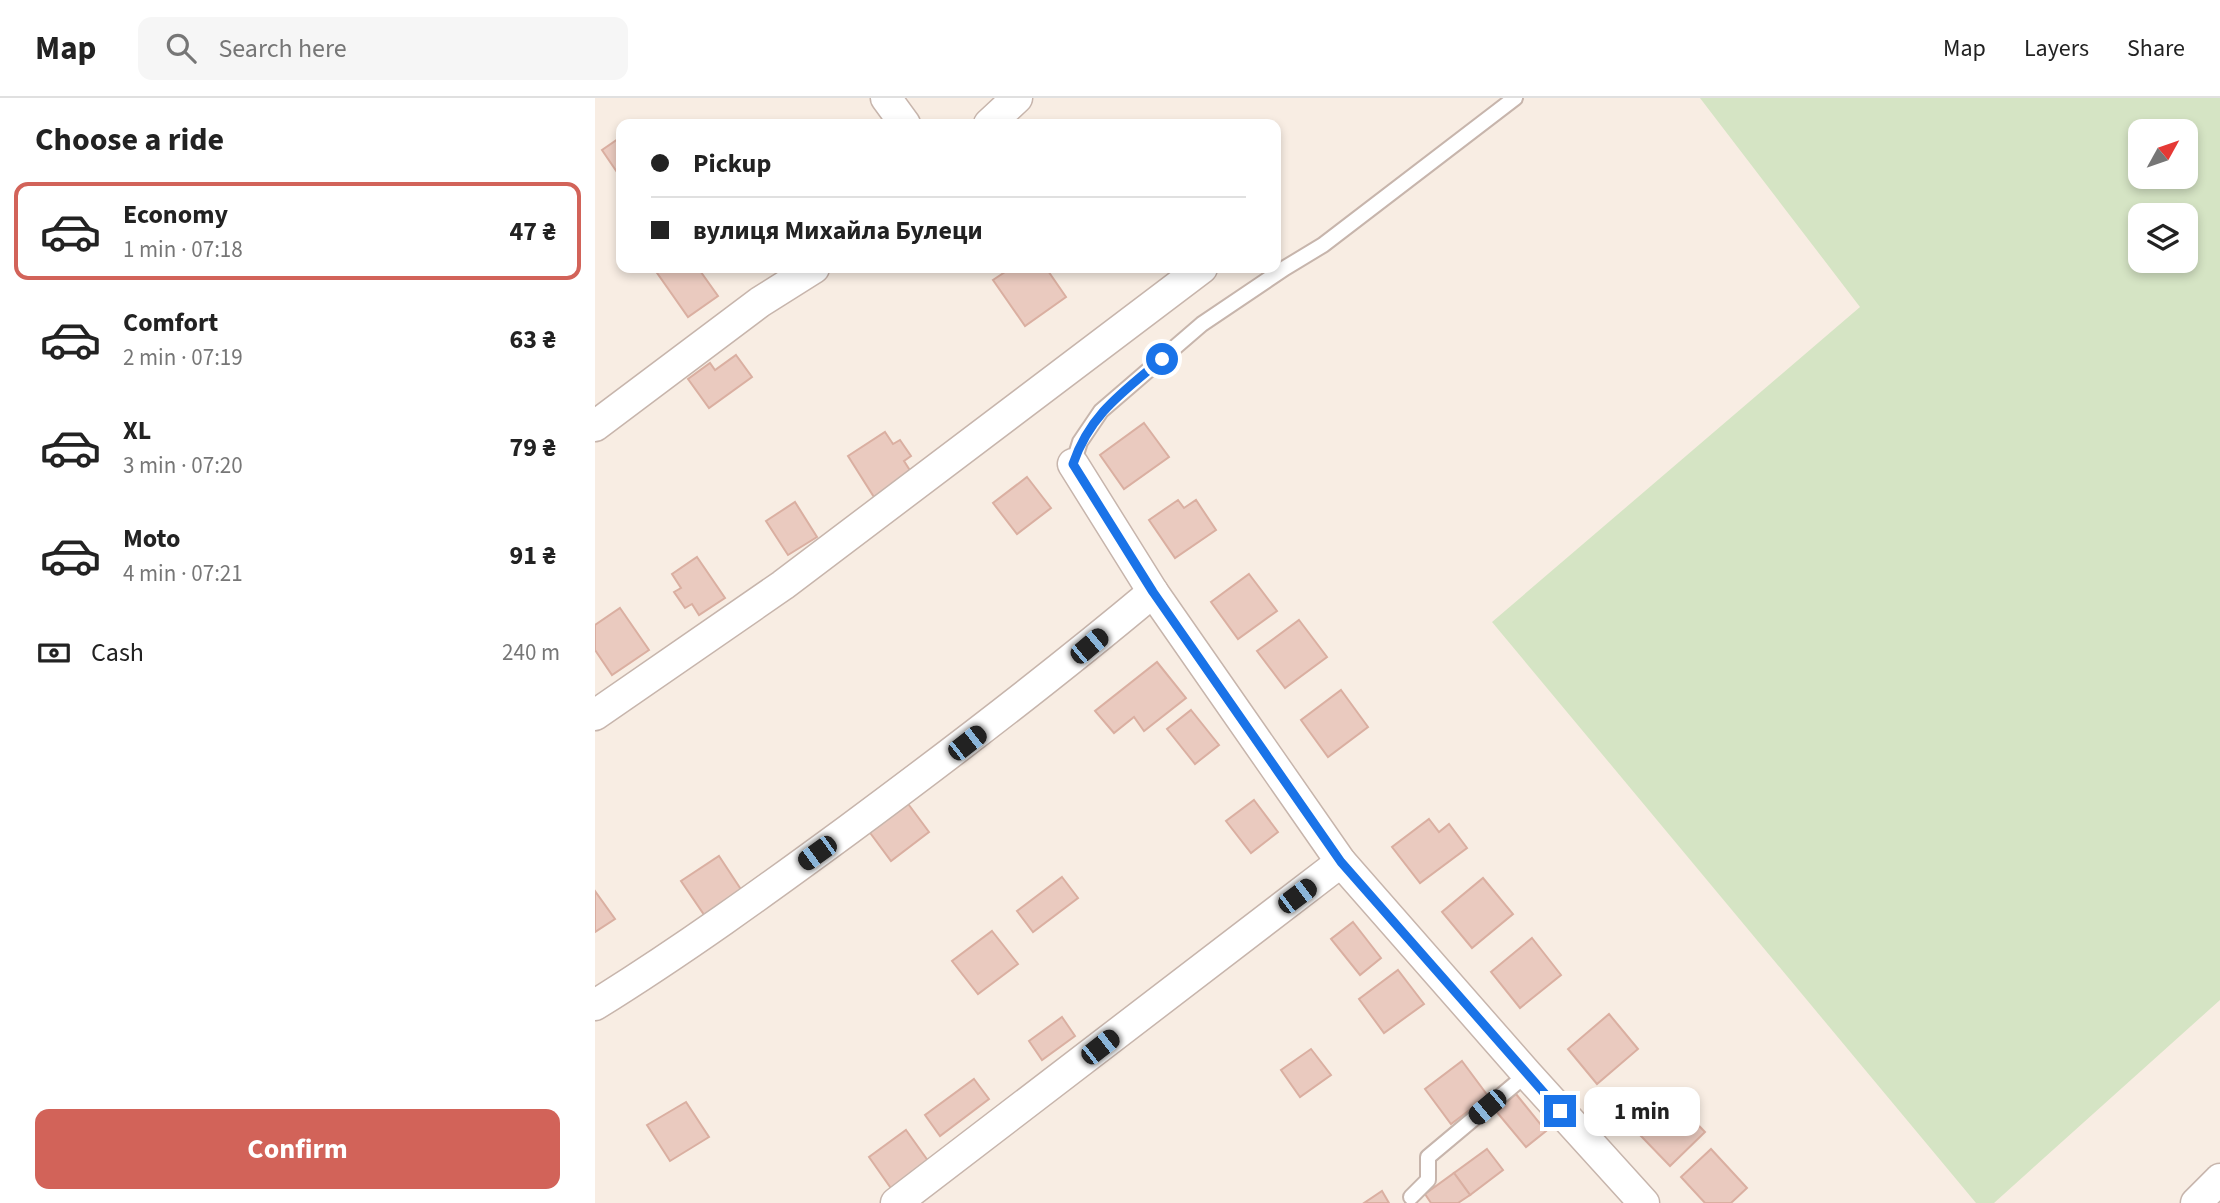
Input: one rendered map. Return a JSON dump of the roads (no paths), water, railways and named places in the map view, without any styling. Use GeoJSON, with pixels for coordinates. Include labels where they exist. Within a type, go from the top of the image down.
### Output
{"type":"FeatureCollection","features":[{"type":"Feature","properties":{"kind":"street"},"geometry":{"type":"LineString","coordinates":[[886,98],[901,119]]}},
{"type":"Feature","properties":{"kind":"street"},"geometry":{"type":"LineString","coordinates":[[994,119],[1017,98]]}},
{"type":"Feature","properties":{"kind":"street"},"geometry":{"type":"LineString","coordinates":[[595,426],[760,302],[806,273]]}},
{"type":"Feature","properties":{"kind":"street"},"geometry":{"type":"LineString","coordinates":[[595,715],[783,584],[1195,273]]}},
{"type":"Feature","properties":{"kind":"street"},"geometry":{"type":"LineString","coordinates":[[1073,464],[1153,592],[1341,862],[1644,1203]]}},
{"type":"Feature","properties":{"kind":"street"},"geometry":{"type":"LineString","coordinates":[[595,1005],[667,961],[967,743],[1068,664],[1153,592]]}},
{"type":"Feature","properties":{"kind":"street"},"geometry":{"type":"LineString","coordinates":[[896,1203],[1341,862]]}},
{"type":"Feature","properties":{"kind":"street"},"geometry":{"type":"LineString","coordinates":[[2196,1203],[2220,1178]]}},
{"type":"Feature","properties":{"kind":"lane"},"geometry":{"type":"LineString","coordinates":[[1281,271],[1323,245],[1515,98]]}},
{"type":"Feature","properties":{"kind":"lane"},"geometry":{"type":"LineString","coordinates":[[1073,464],[1080,442],[1101,411],[1202,324],[1278,273]]}},
{"type":"Feature","properties":{"kind":"lane"},"geometry":{"type":"LineString","coordinates":[[1411,1198],[1428,1180],[1428,1157],[1527,1074]]}}]}
